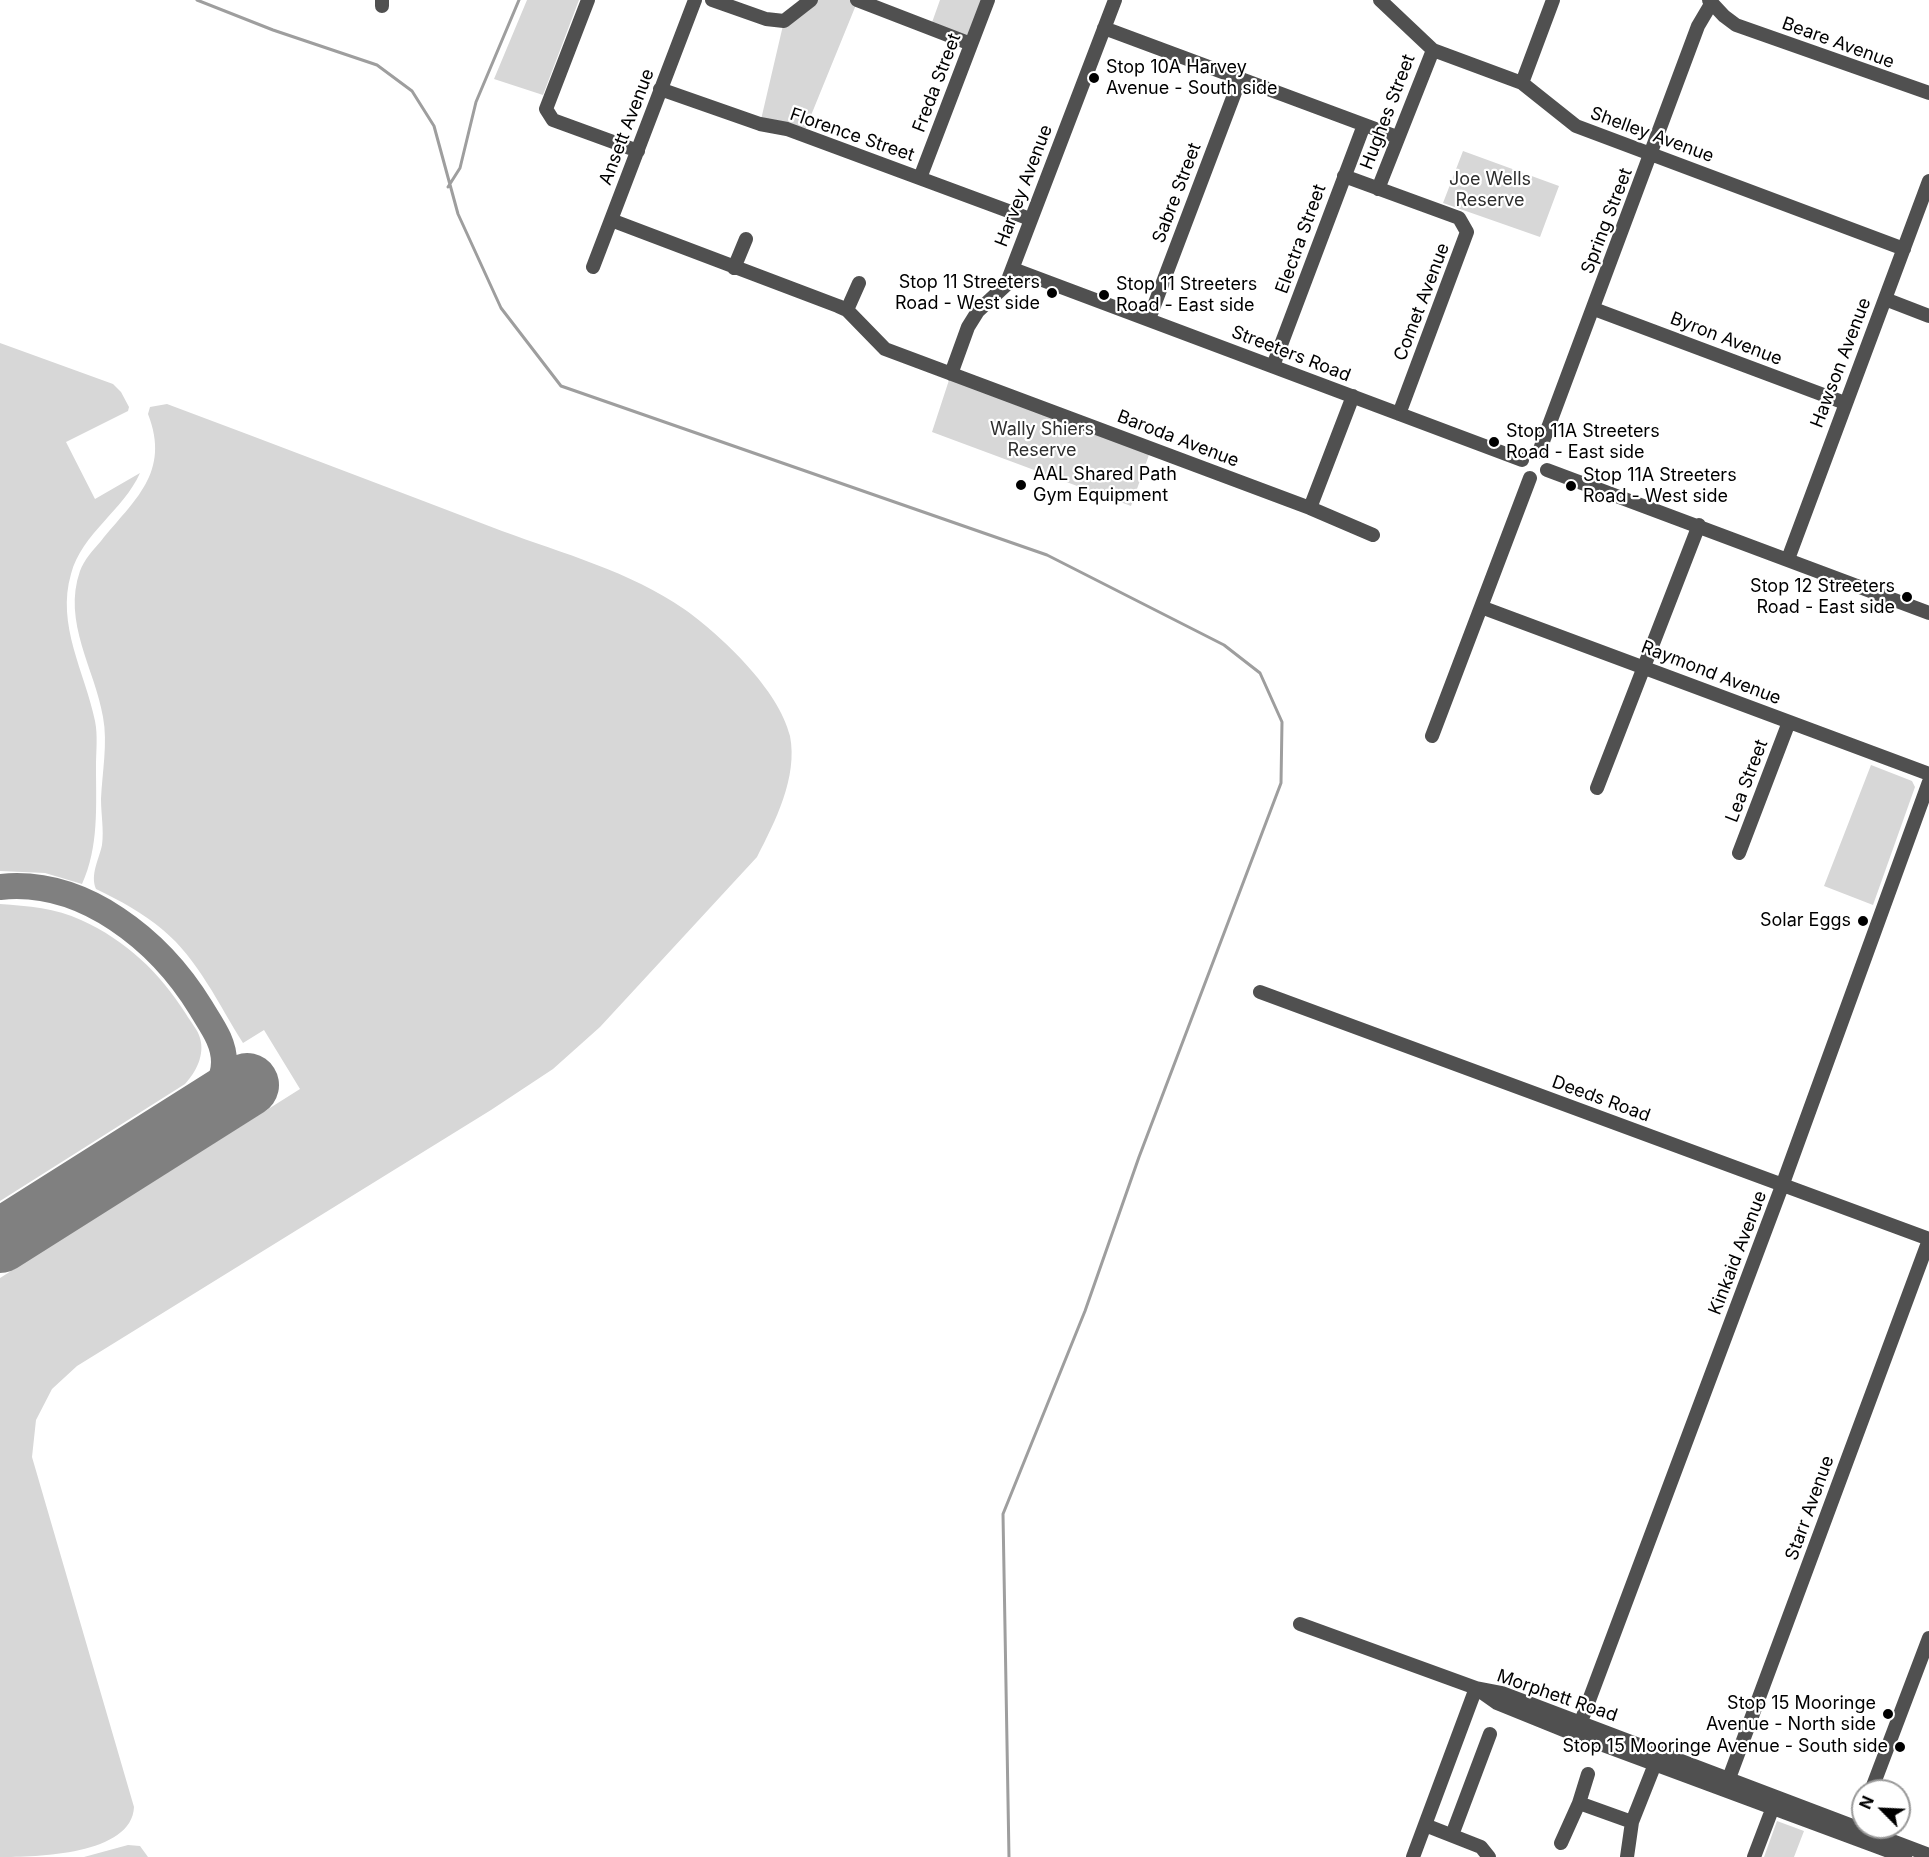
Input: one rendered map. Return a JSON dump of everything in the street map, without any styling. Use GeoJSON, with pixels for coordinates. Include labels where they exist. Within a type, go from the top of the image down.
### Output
{"type":"FeatureCollection","features":[{"type":"Feature","properties":{"kind":"street"},"geometry":{"type":"LineString","coordinates":[[588,0],[546,109],[553,120],[638,151]]}},
{"type":"Feature","properties":{"kind":"street","name":"Ansett Avenue"},"geometry":{"type":"LineString","coordinates":[[593,267],[695,0]]}},
{"type":"Feature","properties":{"kind":"street"},"geometry":{"type":"LineString","coordinates":[[712,0],[766,19],[784,21],[812,0]]}},
{"type":"Feature","properties":{"kind":"street"},"geometry":{"type":"LineString","coordinates":[[857,0],[971,44]]}},
{"type":"Feature","properties":{"kind":"street","name":"Freda Street"},"geometry":{"type":"LineString","coordinates":[[920,178],[988,0]]}},
{"type":"Feature","properties":{"kind":"street","name":"Harvey Avenue"},"geometry":{"type":"LineString","coordinates":[[951,374],[968,327],[978,311],[1006,285],[1115,0]]}},
{"type":"Feature","properties":{"kind":"street"},"geometry":{"type":"LineString","coordinates":[[1522,83],[1553,0]]}},
{"type":"Feature","properties":{"kind":"street","name":"Shelley Avenue"},"geometry":{"type":"LineString","coordinates":[[1385,1],[1433,50],[1522,83],[1576,126],[1904,249]]}},
{"type":"Feature","properties":{"kind":"street","name":"Beare Avenue"},"geometry":{"type":"LineString","coordinates":[[1710,2],[1736,25],[1929,93]]}},
{"type":"Feature","properties":{"kind":"street","name":"Spring Street"},"geometry":{"type":"LineString","coordinates":[[1539,452],[1698,26],[1710,2]]}},
{"type":"Feature","properties":{"kind":"street"},"geometry":{"type":"LineString","coordinates":[[1104,28],[1397,137]]}},
{"type":"Feature","properties":{"kind":"street","name":"Hughes Street"},"geometry":{"type":"LineString","coordinates":[[1378,189],[1433,50]]}},
{"type":"Feature","properties":{"kind":"street","name":"Sabre Street"},"geometry":{"type":"LineString","coordinates":[[1149,319],[1240,79]]}},
{"type":"Feature","properties":{"kind":"street","name":"Florence Street"},"geometry":{"type":"LineString","coordinates":[[660,88],[759,124],[787,129],[1030,219]]}},
{"type":"Feature","properties":{"kind":"street","name":"Electra Street"},"geometry":{"type":"LineString","coordinates":[[1273,366],[1364,125]]}},
{"type":"Feature","properties":{"kind":"street","name":"Comet Avenue"},"geometry":{"type":"LineString","coordinates":[[1344,176],[1459,218],[1467,232],[1399,414]]}},
{"type":"Feature","properties":{"kind":"street","name":"Hawson Avenue"},"geometry":{"type":"LineString","coordinates":[[1788,559],[1929,181]]}},
{"type":"Feature","properties":{"kind":"street","name":"Baroda Avenue"},"geometry":{"type":"LineString","coordinates":[[611,220],[847,310],[885,349],[1310,508],[1373,535]]}},
{"type":"Feature","properties":{"kind":"street"},"geometry":{"type":"LineString","coordinates":[[734,268],[746,239]]}},
{"type":"Feature","properties":{"kind":"street","name":"Streeters Road"},"geometry":{"type":"LineString","coordinates":[[1013,269],[1522,460]]}},
{"type":"Feature","properties":{"kind":"street"},"geometry":{"type":"LineString","coordinates":[[847,310],[859,282]]}},
{"type":"Feature","properties":{"kind":"street"},"geometry":{"type":"LineString","coordinates":[[1885,299],[1929,316]]}},
{"type":"Feature","properties":{"kind":"street","name":"Byron Avenue"},"geometry":{"type":"LineString","coordinates":[[1594,309],[1845,403]]}},
{"type":"Feature","properties":{"kind":"street"},"geometry":{"type":"LineString","coordinates":[[1310,508],[1353,396]]}},
{"type":"Feature","properties":{"kind":"street"},"geometry":{"type":"LineString","coordinates":[[1539,452],[1546,458],[1547,470],[1541,477],[1530,478],[1522,470],[1522,460],[1528,454],[1539,452]]}},
{"type":"Feature","properties":{"kind":"street"},"geometry":{"type":"LineString","coordinates":[[1547,470],[1928,610]]}},
{"type":"Feature","properties":{"kind":"street"},"geometry":{"type":"LineString","coordinates":[[1432,736],[1530,478]]}},
{"type":"Feature","properties":{"kind":"street"},"geometry":{"type":"LineString","coordinates":[[1597,788],[1642,666],[1699,525]]}},
{"type":"Feature","properties":{"kind":"street","name":"Raymond Avenue"},"geometry":{"type":"LineString","coordinates":[[1481,606],[1929,774]]}},
{"type":"Feature","properties":{"kind":"street","name":"Lea Street"},"geometry":{"type":"LineString","coordinates":[[1739,853],[1789,722]]}},
{"type":"Feature","properties":{"kind":"street","name":"Kinkaid Avenue"},"geometry":{"type":"LineString","coordinates":[[1578,1729],[1782,1186],[1929,782]]}},
{"type":"Feature","properties":{"kind":"street","name":"Deeds Road"},"geometry":{"type":"LineString","coordinates":[[1260,992],[1929,1239]]}},
{"type":"Feature","properties":{"kind":"street","name":"Starr Avenue"},"geometry":{"type":"LineString","coordinates":[[1727,1784],[1929,1239]]}},
{"type":"Feature","properties":{"kind":"street","name":"Morphett Road"},"geometry":{"type":"LineString","coordinates":[[1300,1624],[1476,1688],[1502,1693],[1655,1764],[1727,1784],[1773,1807],[1851,1830]]}},
{"type":"Feature","properties":{"kind":"street"},"geometry":{"type":"LineString","coordinates":[[1877,1779],[1929,1638]]}},
{"type":"Feature","properties":{"kind":"street"},"geometry":{"type":"LineString","coordinates":[[1413,1857],[1476,1688]]}},
{"type":"Feature","properties":{"kind":"street","name":"Morphett Road"},"geometry":{"type":"LineString","coordinates":[[1578,1729],[1851,1830]]}},
{"type":"Feature","properties":{"kind":"street"},"geometry":{"type":"LineString","coordinates":[[1452,1835],[1490,1734]]}},
{"type":"Feature","properties":{"kind":"street"},"geometry":{"type":"LineString","coordinates":[[1627,1857],[1632,1822],[1655,1764]]}},
{"type":"Feature","properties":{"kind":"street"},"geometry":{"type":"LineString","coordinates":[[1561,1843],[1579,1803],[1588,1774]]}},
{"type":"Feature","properties":{"kind":"street"},"geometry":{"type":"LineString","coordinates":[[1579,1803],[1632,1822]]}},
{"type":"Feature","properties":{"kind":"street"},"geometry":{"type":"LineString","coordinates":[[1754,1857],[1773,1807]]}},
{"type":"Feature","properties":{"kind":"street"},"geometry":{"type":"LineString","coordinates":[[1425,1825],[1481,1847],[1489,1857]]}},
{"type":"Feature","properties":{"kind":"street","name":"Morphett Road"},"geometry":{"type":"LineString","coordinates":[[1870,1839],[1905,1857]]}},
{"type":"Feature","properties":{"kind":"street","name":"Morphett Road"},"geometry":{"type":"LineString","coordinates":[[1894,1839],[1929,1855]]}},
{"type":"Feature","properties":{"kind":"green space"},"geometry":{"type":"Polygon","coordinates":[[[527,0],[579,0],[543,95],[494,79],[527,0]]]}},
{"type":"Feature","properties":{"kind":"green space"},"geometry":{"type":"Polygon","coordinates":[[[810,0],[858,0],[803,135],[760,124],[784,21],[810,0]]]}},
{"type":"Feature","properties":{"kind":"green space"},"geometry":{"type":"Polygon","coordinates":[[[940,0],[988,0],[971,44],[930,28],[940,0]]]}},
{"type":"Feature","properties":{"kind":"green space","name":"Joe Wells Reserve"},"geometry":{"type":"Polygon","coordinates":[[[1463,151],[1559,186],[1540,237],[1443,203],[1463,151]]]}},
{"type":"Feature","properties":{"kind":"green space"},"geometry":{"type":"Polygon","coordinates":[[[0,343],[113,384],[121,392],[129,407],[128,411],[66,442],[95,499],[140,473],[133,487],[93,534],[76,559],[67,593],[69,630],[95,721],[96,732],[94,841],[82,884],[45,873],[0,871],[0,343]]]}},
{"type":"Feature","properties":{"kind":"green space","name":"Wally Shiers Reserve"},"geometry":{"type":"Polygon","coordinates":[[[951,374],[1151,449],[1131,506],[932,432],[951,374]]]}},
{"type":"Feature","properties":{"kind":"green space"},"geometry":{"type":"Polygon","coordinates":[[[167,404],[502,531],[596,564],[663,596],[684,609],[715,634],[762,683],[784,718],[790,736],[791,767],[783,799],[757,857],[600,1027],[553,1069],[491,1110],[77,1366],[52,1389],[36,1420],[32,1457],[134,1807],[129,1823],[117,1835],[100,1844],[58,1854],[0,1857],[0,1278],[300,1089],[264,1030],[243,1043],[207,983],[176,942],[139,912],[96,889],[94,883],[94,872],[103,839],[101,799],[105,748],[104,727],[99,699],[77,627],[75,590],[86,559],[126,512],[145,484],[152,469],[155,453],[154,435],[148,414],[150,407],[167,404]]]}},
{"type":"Feature","properties":{"kind":"green space"},"geometry":{"type":"Polygon","coordinates":[[[1871,765],[1912,781],[1915,787],[1873,905],[1824,886],[1871,765]]]}},
{"type":"Feature","properties":{"kind":"green space"},"geometry":{"type":"Polygon","coordinates":[[[0,904],[42,908],[71,916],[98,928],[127,948],[153,971],[176,999],[198,1032],[201,1051],[196,1069],[185,1084],[0,1201],[0,904]]]}},
{"type":"Feature","properties":{"kind":"green space"},"geometry":{"type":"Polygon","coordinates":[[[1777,1821],[1804,1831],[1794,1857],[1764,1857],[1777,1821]]]}},
{"type":"Feature","properties":{"kind":"green space"},"geometry":{"type":"Polygon","coordinates":[[[128,1845],[140,1846],[148,1857],[84,1857],[128,1845]]]}},
{"type":"Feature","properties":{"kind":"waterway"},"geometry":{"type":"LineString","coordinates":[[197,0],[273,30],[377,65],[412,91],[434,126],[458,214],[501,308],[561,386],[1047,555],[1224,645],[1260,673],[1282,722],[1281,783],[1139,1157],[1085,1311],[1003,1514],[1009,1857]]}},
{"type":"Feature","properties":{"kind":"waterway"},"geometry":{"type":"LineString","coordinates":[[448,187],[460,168],[476,102],[519,0]]}},
{"type":"Feature","properties":{"kind":"taxiway"},"geometry":{"type":"LineString","coordinates":[[0,887],[31,887],[61,893],[90,904],[117,919],[142,938],[164,960],[201,1008],[222,1047],[224,1062],[222,1076],[199,1115]]}},
{"type":"Feature","properties":{"kind":"runway"},"geometry":{"type":"LineString","coordinates":[[0,1241],[247,1085]]}},
{"type":"Feature","properties":{"kind":"place","name":"Stop 10A Harvey Avenue - South side"},"geometry":{"type":"Point","coordinates":[1094,78]}},
{"type":"Feature","properties":{"kind":"place","name":"Stop 11 Streeters Road - West side"},"geometry":{"type":"Point","coordinates":[1052,293]}},
{"type":"Feature","properties":{"kind":"place","name":"Stop 11 Streeters Road - East side"},"geometry":{"type":"Point","coordinates":[1104,295]}},
{"type":"Feature","properties":{"kind":"place","name":"Stop 11A Streeters Road - East side"},"geometry":{"type":"Point","coordinates":[1494,442]}},
{"type":"Feature","properties":{"kind":"place","name":"AAL Shared Path Gym Equipment"},"geometry":{"type":"Point","coordinates":[1021,485]}},
{"type":"Feature","properties":{"kind":"place","name":"Stop 11A Streeters Road - West side"},"geometry":{"type":"Point","coordinates":[1571,486]}},
{"type":"Feature","properties":{"kind":"place","name":"Stop 12 Streeters Road - East side"},"geometry":{"type":"Point","coordinates":[1907,597]}},
{"type":"Feature","properties":{"kind":"place","name":"Solar Eggs"},"geometry":{"type":"Point","coordinates":[1863,921]}},
{"type":"Feature","properties":{"kind":"place","name":"Stop 15 Mooringe Avenue - North side"},"geometry":{"type":"Point","coordinates":[1888,1714]}},
{"type":"Feature","properties":{"kind":"place","name":"Stop 15 Mooringe Avenue - South side"},"geometry":{"type":"Point","coordinates":[1900,1747]}}]}
